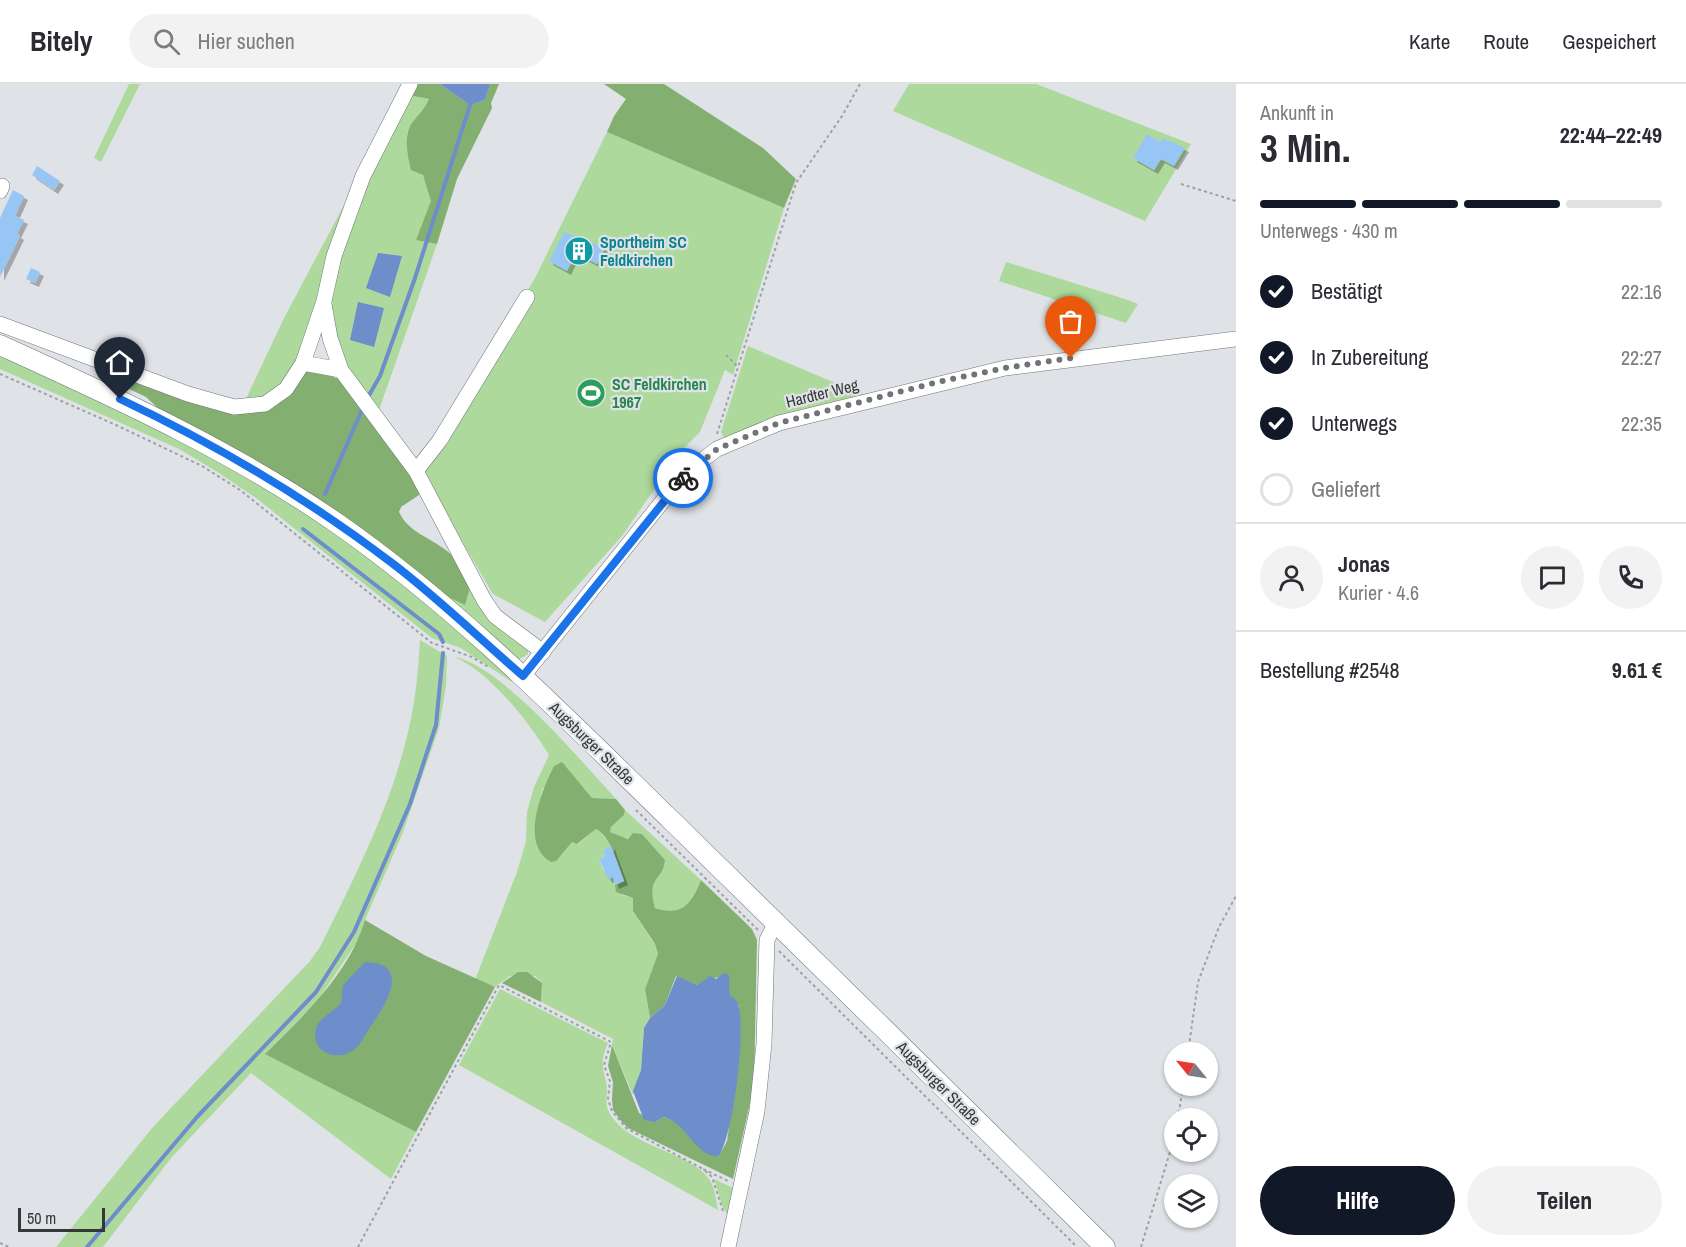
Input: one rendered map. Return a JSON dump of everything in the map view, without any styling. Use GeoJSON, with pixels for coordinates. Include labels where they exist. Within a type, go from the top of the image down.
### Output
{"type":"FeatureCollection","features":[{"type":"Feature","properties":{"kind":"main road","name":"Augsburger Straße"},"geometry":{"type":"LineString","coordinates":[[0,345],[159,417],[219,450],[336,522],[394,564],[523,676],[1105,1247]]}},
{"type":"Feature","properties":{"kind":"street"},"geometry":{"type":"LineString","coordinates":[[0,324],[136,376],[234,407],[265,404],[286,389],[303,363],[324,301],[334,256],[363,176],[410,84]]}},
{"type":"Feature","properties":{"kind":"street"},"geometry":{"type":"LineString","coordinates":[[416,471],[440,440],[527,297]]}},
{"type":"Feature","properties":{"kind":"street"},"geometry":{"type":"LineString","coordinates":[[324,301],[330,338],[341,370],[416,471],[484,600],[495,616],[543,652]]}},
{"type":"Feature","properties":{"kind":"street","name":"Hardter Weg"},"geometry":{"type":"LineString","coordinates":[[523,676],[670,492],[696,465],[717,449],[779,423],[1005,368],[1236,339]]}},
{"type":"Feature","properties":{"kind":"street"},"geometry":{"type":"LineString","coordinates":[[303,363],[341,370]]}},
{"type":"Feature","properties":{"kind":"street"},"geometry":{"type":"LineString","coordinates":[[728,1247],[759,1089],[764,1044],[768,940],[776,922]]}},
{"type":"Feature","properties":{"kind":"path"},"geometry":{"type":"LineString","coordinates":[[717,449],[717,431],[796,183],[842,116],[860,84]]}},
{"type":"Feature","properties":{"kind":"path"},"geometry":{"type":"LineString","coordinates":[[1181,184],[1236,201]]}},
{"type":"Feature","properties":{"kind":"path"},"geometry":{"type":"LineString","coordinates":[[726,355],[738,368]]}},
{"type":"Feature","properties":{"kind":"path"},"geometry":{"type":"LineString","coordinates":[[0,374],[126,429],[202,466],[240,490],[432,643],[472,657],[493,670]]}},
{"type":"Feature","properties":{"kind":"path"},"geometry":{"type":"LineString","coordinates":[[632,805],[1077,1247]]}},
{"type":"Feature","properties":{"kind":"path"},"geometry":{"type":"LineString","coordinates":[[1190,1042],[1198,982],[1219,927],[1236,896]]}},
{"type":"Feature","properties":{"kind":"path"},"geometry":{"type":"LineString","coordinates":[[358,1247],[499,985],[611,1042],[604,1065],[610,1082],[608,1098],[619,1121],[626,1128],[741,1187]]}},
{"type":"Feature","properties":{"kind":"path"},"geometry":{"type":"LineString","coordinates":[[1141,1247],[1167,1162]]}},
{"type":"Feature","properties":{"kind":"path"},"geometry":{"type":"LineString","coordinates":[[703,1169],[711,1177],[722,1210],[732,1227]]}},
{"type":"Feature","properties":{"kind":"path"},"geometry":{"type":"LineString","coordinates":[[0,1243],[9,1247]]}},
{"type":"Feature","properties":{"kind":"green space"},"geometry":{"type":"Polygon","coordinates":[[[129,84],[140,84],[101,162],[94,158],[129,84]]]}},
{"type":"Feature","properties":{"kind":"green space"},"geometry":{"type":"Polygon","coordinates":[[[415,84],[440,84],[470,105],[485,100],[490,84],[499,84],[491,103],[492,108],[457,179],[437,244],[416,240],[431,201],[423,175],[411,170],[408,153],[409,128],[429,99],[408,95],[415,84]]]}},
{"type":"Feature","properties":{"kind":"green space"},"geometry":{"type":"Polygon","coordinates":[[[604,84],[664,84],[763,148],[796,179],[784,208],[607,132],[614,116],[626,99],[604,84]]]}},
{"type":"Feature","properties":{"kind":"green space"},"geometry":{"type":"Polygon","coordinates":[[[909,84],[1036,84],[1191,144],[1145,221],[893,111],[909,84]]]}},
{"type":"Feature","properties":{"kind":"green space"},"geometry":{"type":"Polygon","coordinates":[[[408,95],[429,99],[407,135],[410,154],[426,182],[431,199],[428,214],[417,239],[437,244],[378,413],[347,368],[337,337],[331,298],[339,259],[367,177],[408,95]]]}},
{"type":"Feature","properties":{"kind":"green space","name":"SC Feldkirchen 1967"},"geometry":{"type":"Polygon","coordinates":[[[607,132],[784,208],[733,375],[725,370],[700,432],[680,452],[622,536],[545,622],[493,594],[421,472],[534,280],[607,132]]]}},
{"type":"Feature","properties":{"kind":"green space"},"geometry":{"type":"Polygon","coordinates":[[[360,175],[295,368],[274,392],[262,398],[245,401],[284,318],[360,175]]]}},
{"type":"Feature","properties":{"kind":"green space"},"geometry":{"type":"Polygon","coordinates":[[[1006,262],[1138,304],[1126,323],[999,281],[1006,262]]]}},
{"type":"Feature","properties":{"kind":"green space"},"geometry":{"type":"Polygon","coordinates":[[[748,346],[866,396],[724,438],[721,432],[748,346]]]}},
{"type":"Feature","properties":{"kind":"green space"},"geometry":{"type":"Polygon","coordinates":[[[0,352],[191,445],[302,510],[357,548],[410,589],[512,676],[512,682],[461,648],[432,638],[256,498],[219,473],[179,449],[0,369],[0,352]]]}},
{"type":"Feature","properties":{"kind":"green space"},"geometry":{"type":"Polygon","coordinates":[[[99,367],[244,412],[307,369],[324,372],[338,379],[413,473],[422,493],[401,507],[399,512],[408,525],[447,551],[458,563],[470,587],[465,605],[440,593],[161,411],[146,397],[100,375],[99,367]]]}},
{"type":"Feature","properties":{"kind":"green space"},"geometry":{"type":"Polygon","coordinates":[[[470,587],[528,649],[528,654],[518,660],[440,593],[451,596],[470,587]]]}},
{"type":"Feature","properties":{"kind":"green space"},"geometry":{"type":"Polygon","coordinates":[[[420,640],[447,656],[446,686],[439,728],[403,832],[359,939],[318,1000],[266,1053],[416,1132],[391,1179],[251,1073],[171,1158],[103,1247],[56,1247],[153,1127],[310,961],[320,947],[369,846],[399,766],[414,703],[420,640]]]}},
{"type":"Feature","properties":{"kind":"green space"},"geometry":{"type":"Polygon","coordinates":[[[454,657],[473,664],[517,695],[616,799],[592,798],[583,787],[543,788],[536,827],[539,850],[565,849],[572,842],[578,844],[596,829],[601,832],[611,846],[603,850],[605,856],[599,859],[603,870],[613,877],[622,895],[633,898],[633,911],[655,945],[658,955],[645,989],[650,1018],[644,1028],[641,1070],[633,1095],[612,1045],[613,1039],[541,1002],[542,983],[535,976],[510,976],[495,987],[475,980],[517,872],[526,841],[527,812],[534,787],[549,755],[531,728],[494,685],[454,657]]]}},
{"type":"Feature","properties":{"kind":"green space"},"geometry":{"type":"Polygon","coordinates":[[[562,762],[592,798],[616,799],[625,810],[624,815],[611,827],[610,832],[628,839],[633,833],[642,834],[665,860],[662,871],[654,884],[655,908],[672,911],[685,906],[694,895],[701,880],[752,929],[757,940],[754,1085],[733,1179],[628,1128],[613,1110],[613,1082],[608,1066],[612,1045],[639,1113],[656,1122],[663,1117],[671,1120],[703,1148],[719,1156],[727,1141],[738,1063],[739,1006],[729,993],[729,975],[705,980],[697,985],[676,976],[665,1005],[650,1018],[645,989],[658,954],[655,944],[633,911],[633,898],[616,892],[615,885],[624,881],[606,838],[596,829],[577,844],[572,842],[556,861],[551,862],[541,854],[536,843],[536,816],[539,802],[554,766],[562,762]]]}},
{"type":"Feature","properties":{"kind":"green space"},"geometry":{"type":"Polygon","coordinates":[[[625,810],[701,880],[694,895],[679,909],[672,911],[655,908],[654,884],[662,871],[665,860],[642,834],[626,838],[610,832],[611,827],[624,815],[625,810]]]}},
{"type":"Feature","properties":{"kind":"green space"},"geometry":{"type":"Polygon","coordinates":[[[365,920],[426,956],[495,987],[416,1132],[265,1054],[310,1009],[337,976],[358,940],[365,920]]]}},
{"type":"Feature","properties":{"kind":"green space"},"geometry":{"type":"Polygon","coordinates":[[[518,972],[527,972],[542,983],[541,1002],[502,983],[518,972]]]}},
{"type":"Feature","properties":{"kind":"green space"},"geometry":{"type":"Polygon","coordinates":[[[500,989],[608,1043],[603,1062],[607,1086],[607,1106],[610,1114],[631,1134],[689,1162],[700,1170],[713,1186],[718,1210],[459,1065],[500,989]]]}},
{"type":"Feature","properties":{"kind":"green space"},"geometry":{"type":"Polygon","coordinates":[[[714,1179],[733,1188],[728,1215],[723,1208],[714,1179]]]}},
{"type":"Feature","properties":{"kind":"water"},"geometry":{"type":"Polygon","coordinates":[[[440,84],[490,84],[485,100],[470,105],[440,84]]]}},
{"type":"Feature","properties":{"kind":"water"},"geometry":{"type":"Polygon","coordinates":[[[378,253],[402,256],[390,297],[366,288],[378,253]]]}},
{"type":"Feature","properties":{"kind":"water"},"geometry":{"type":"Polygon","coordinates":[[[358,302],[384,308],[374,347],[350,340],[358,302]]]}},
{"type":"Feature","properties":{"kind":"water"},"geometry":{"type":"Polygon","coordinates":[[[365,962],[380,964],[388,969],[392,977],[388,997],[355,1049],[348,1053],[332,1055],[320,1048],[316,1041],[315,1033],[318,1024],[341,1003],[343,985],[365,962]]]}},
{"type":"Feature","properties":{"kind":"water"},"geometry":{"type":"Polygon","coordinates":[[[724,973],[729,975],[730,994],[738,1004],[741,1036],[734,1104],[719,1156],[703,1151],[671,1120],[663,1117],[656,1122],[644,1120],[633,1091],[641,1070],[644,1028],[650,1018],[665,1005],[677,976],[697,985],[710,976],[716,979],[724,973]]]}},
{"type":"Feature","properties":{"kind":"building"},"geometry":{"type":"Polygon","coordinates":[[[1147,134],[1161,142],[1163,138],[1185,148],[1174,166],[1161,159],[1154,170],[1133,158],[1147,134]]]}},
{"type":"Feature","properties":{"kind":"building"},"geometry":{"type":"Polygon","coordinates":[[[37,166],[60,181],[54,190],[32,175],[37,166]]]}},
{"type":"Feature","properties":{"kind":"building"},"geometry":{"type":"Polygon","coordinates":[[[13,190],[24,196],[15,216],[24,220],[17,234],[20,236],[0,277],[0,218],[13,190]]]}},
{"type":"Feature","properties":{"kind":"building","name":"Sportheim SC Feldkirchen"},"geometry":{"type":"Polygon","coordinates":[[[564,232],[605,248],[597,264],[576,253],[567,271],[549,261],[564,232]]]}},
{"type":"Feature","properties":{"kind":"building"},"geometry":{"type":"Polygon","coordinates":[[[31,268],[40,272],[35,283],[26,279],[31,268]]]}},
{"type":"Feature","properties":{"kind":"building"},"geometry":{"type":"Polygon","coordinates":[[[611,846],[624,881],[615,885],[613,877],[608,879],[599,859],[605,856],[603,850],[611,846]]]}},
{"type":"Feature","properties":{"kind":"waterway"},"geometry":{"type":"LineString","coordinates":[[368,397],[380,376],[415,278],[470,105]]}},
{"type":"Feature","properties":{"kind":"waterway"},"geometry":{"type":"LineString","coordinates":[[325,494],[362,410]]}},
{"type":"Feature","properties":{"kind":"waterway"},"geometry":{"type":"LineString","coordinates":[[303,529],[439,634],[443,642]]}},
{"type":"Feature","properties":{"kind":"waterway"},"geometry":{"type":"LineString","coordinates":[[87,1247],[197,1117],[316,992],[354,932],[410,804],[436,725],[443,653]]}},
{"type":"Feature","properties":{"kind":"way so far"},"geometry":{"type":"LineString","coordinates":[[683,478],[706,456],[717,449],[779,423],[938,382],[1005,368],[1071,358]]}},
{"type":"Feature","properties":{"kind":"place","name":"Sportheim SC Feldkirchen"},"geometry":{"type":"Point","coordinates":[579,251]}},
{"type":"Feature","properties":{"kind":"place","name":"SC Feldkirchen 1967"},"geometry":{"type":"Point","coordinates":[591,393]}},
{"type":"Feature","properties":{"kind":"route"},"geometry":{"type":"LineString","coordinates":[[120,399],[159,417],[219,450],[336,522],[394,564],[523,676],[683,478]]}}]}
